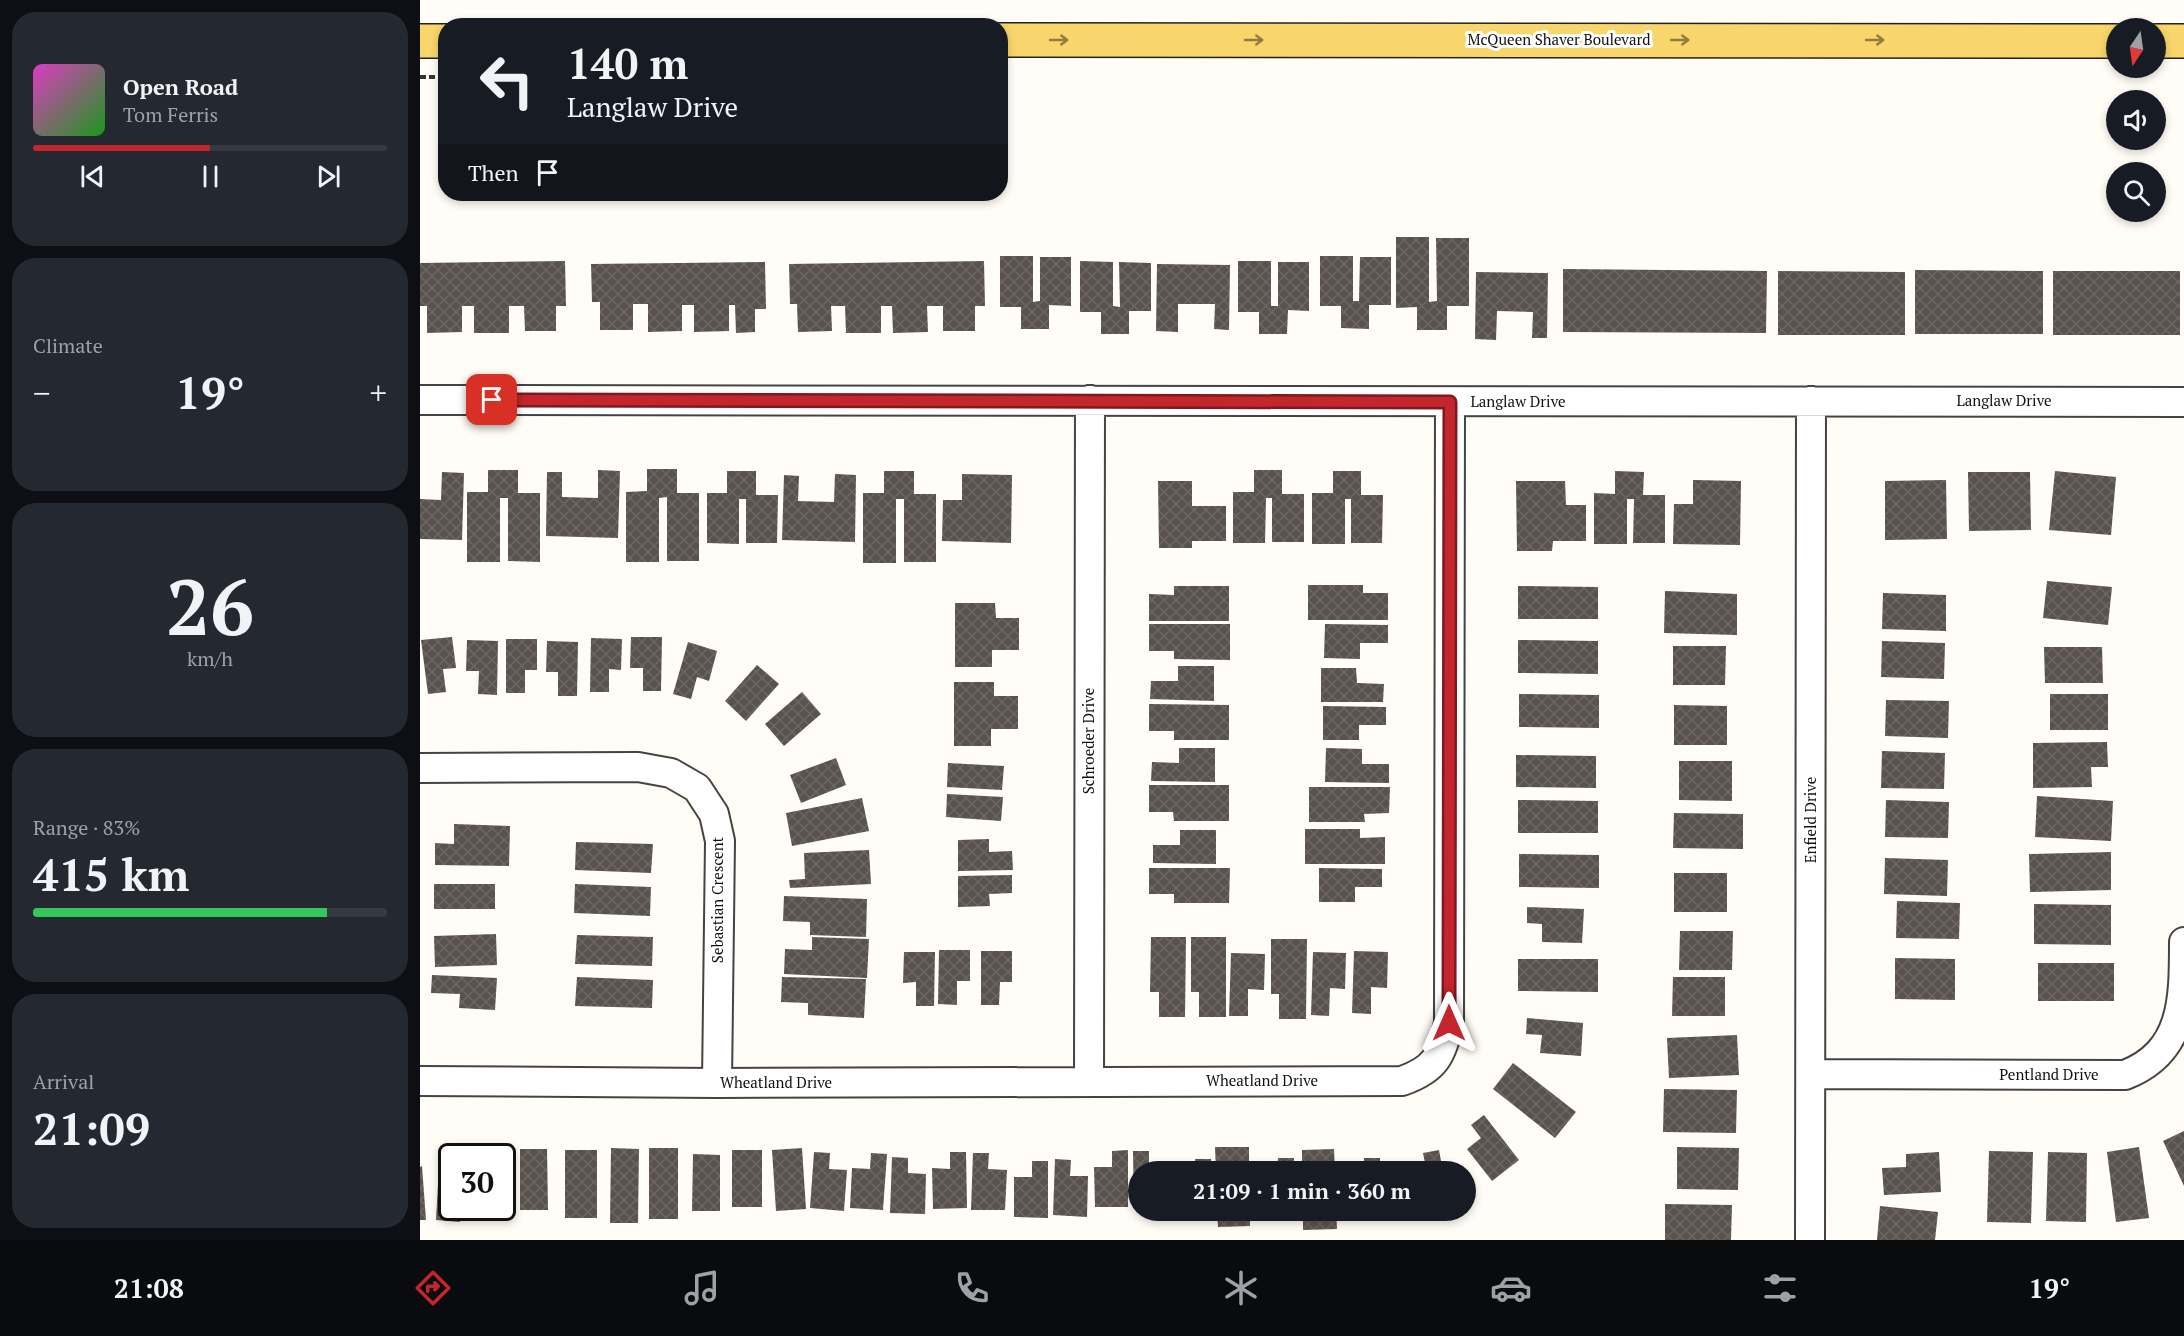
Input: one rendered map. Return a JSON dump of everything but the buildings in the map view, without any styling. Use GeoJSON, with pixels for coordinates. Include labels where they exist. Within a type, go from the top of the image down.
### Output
{"type":"FeatureCollection","features":[{"type":"Feature","properties":{"kind":"main road","name":"McQueen Shaver Boulevard"},"geometry":{"type":"LineString","coordinates":[[1008,40],[2106,41]]}},
{"type":"Feature","properties":{"kind":"main road"},"geometry":{"type":"LineString","coordinates":[[420,41],[438,41]]}},
{"type":"Feature","properties":{"kind":"main road"},"geometry":{"type":"LineString","coordinates":[[2166,41],[2184,41]]}},
{"type":"Feature","properties":{"kind":"street","name":"Langlaw Drive"},"geometry":{"type":"LineString","coordinates":[[420,400],[2184,402]]}},
{"type":"Feature","properties":{"kind":"street","name":"Schroeder Drive"},"geometry":{"type":"LineString","coordinates":[[1089,1081],[1090,400]]}},
{"type":"Feature","properties":{"kind":"street","name":"Enfield Drive"},"geometry":{"type":"LineString","coordinates":[[1810,1240],[1811,401]]}},
{"type":"Feature","properties":{"kind":"street","name":"Wheatland Drive"},"geometry":{"type":"LineString","coordinates":[[420,1081],[717,1083],[1402,1081],[1417,1076],[1430,1067],[1443,1048],[1449,1023],[1450,402]]}},
{"type":"Feature","properties":{"kind":"street","name":"Sebastian Crescent"},"geometry":{"type":"LineString","coordinates":[[420,768],[638,767],[670,773],[697,788],[714,814],[720,841],[717,1083]]}},
{"type":"Feature","properties":{"kind":"street","name":"Pentland Drive"},"geometry":{"type":"LineString","coordinates":[[1811,1074],[2125,1076],[2150,1065],[2165,1051],[2177,1032],[2184,1009],[2184,942]]}},
{"type":"Feature","properties":{"kind":"path"},"geometry":{"type":"LineString","coordinates":[[420,77],[438,77]]}},
{"type":"Feature","properties":{"kind":"route"},"geometry":{"type":"LineString","coordinates":[[492,400],[1450,402],[1449,1023]]}}]}
